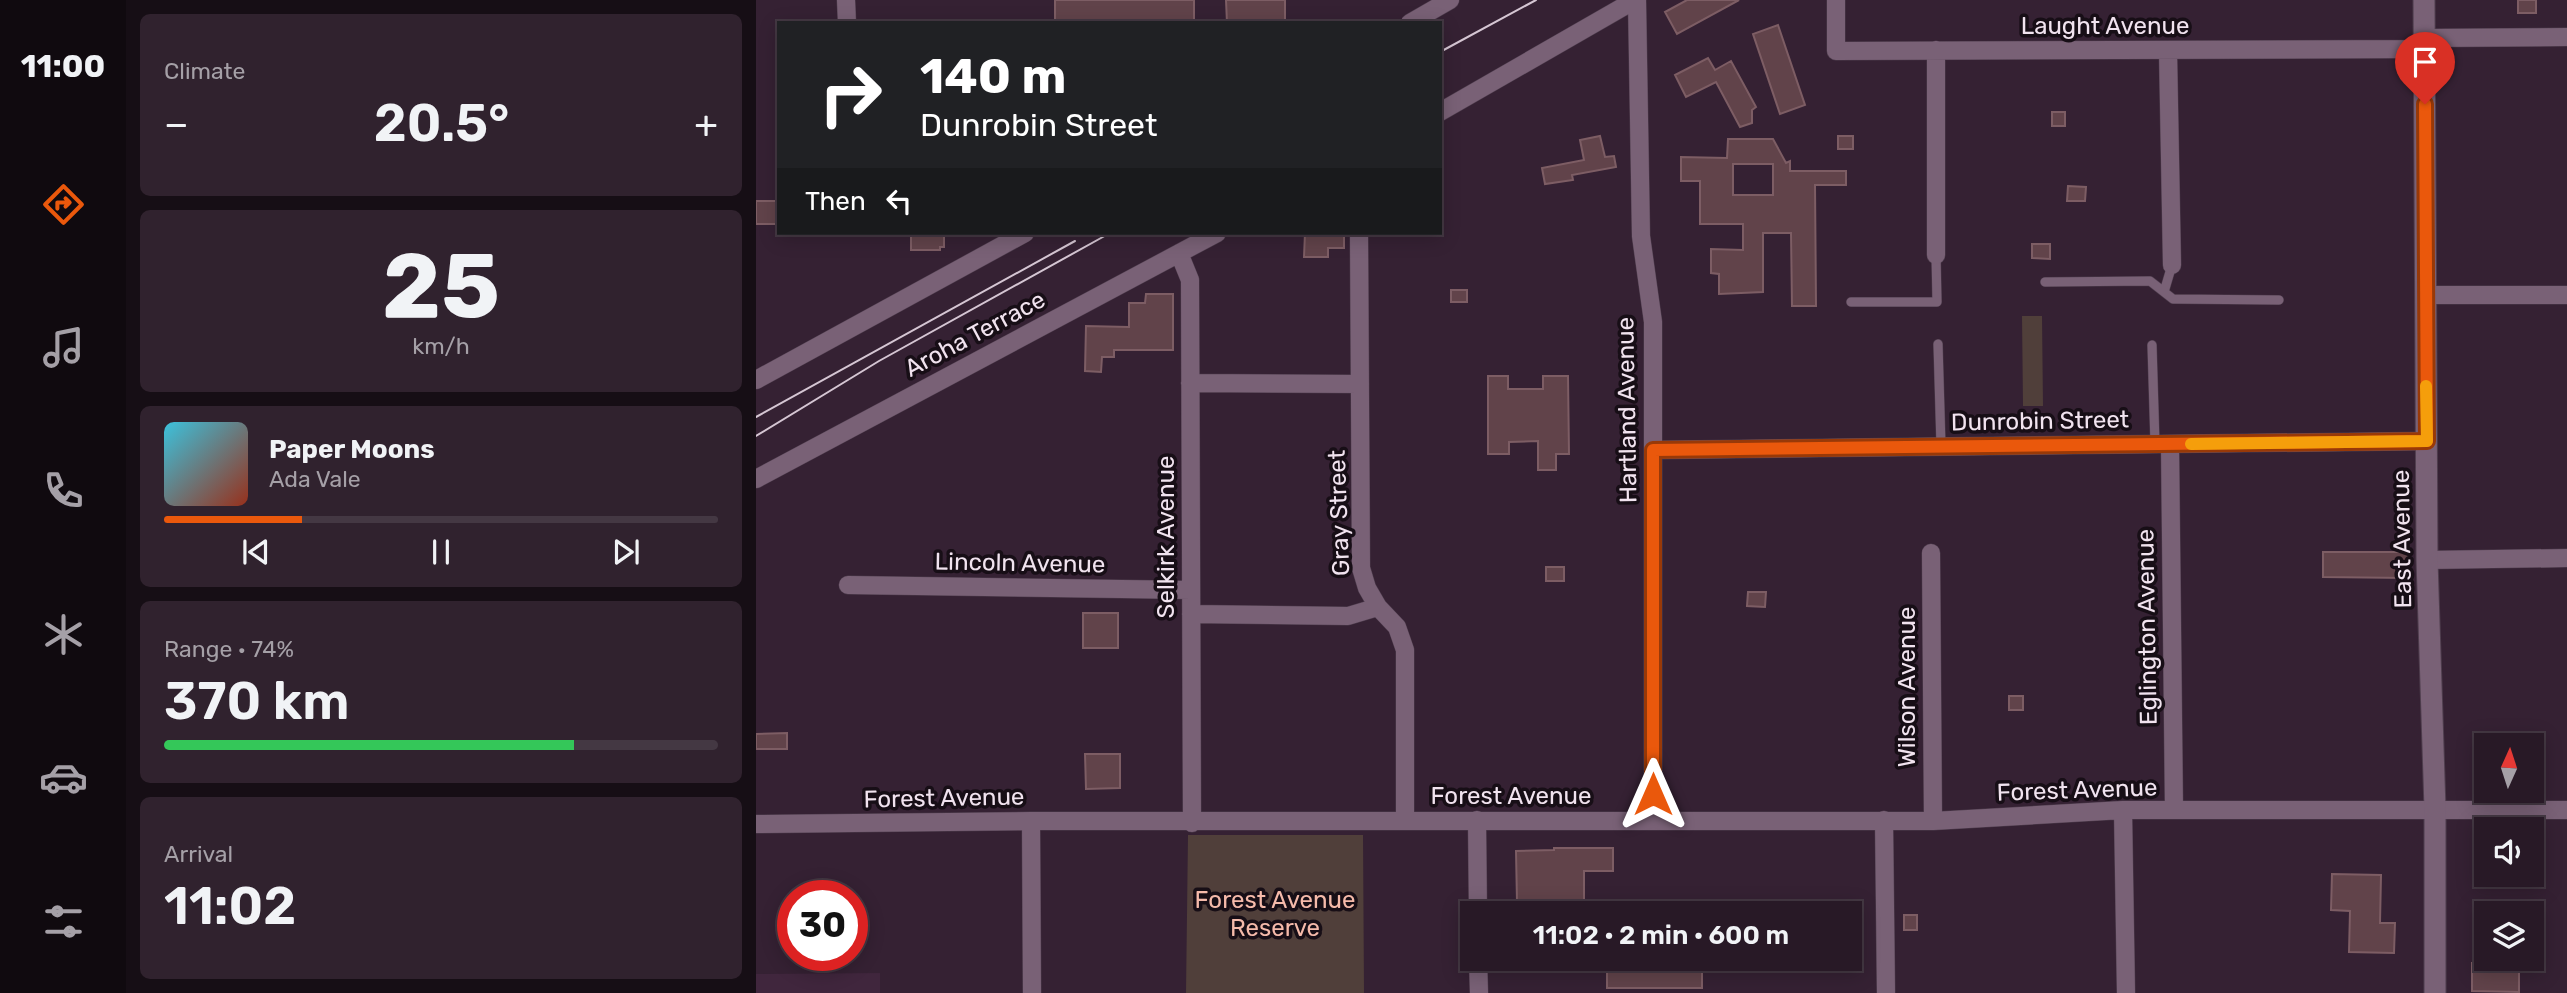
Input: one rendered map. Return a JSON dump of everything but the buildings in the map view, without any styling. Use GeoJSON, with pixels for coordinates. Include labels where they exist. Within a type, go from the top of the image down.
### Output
{"type":"FeatureCollection","features":[{"type":"Feature","properties":{"kind":"street"},"geometry":{"type":"LineString","coordinates":[[846,0],[847,21]]}},
{"type":"Feature","properties":{"kind":"street"},"geometry":{"type":"LineString","coordinates":[[1442,110],[1636,0]]}},
{"type":"Feature","properties":{"kind":"street","name":"Hartland Avenue"},"geometry":{"type":"LineString","coordinates":[[1636,0],[1641,236],[1653,322],[1653,820]]}},
{"type":"Feature","properties":{"kind":"street","name":"Laught Avenue"},"geometry":{"type":"LineString","coordinates":[[1836,0],[1836,51],[2168,51],[2567,37]]}},
{"type":"Feature","properties":{"kind":"street","name":"East Avenue"},"geometry":{"type":"LineString","coordinates":[[2424,0],[2427,560],[2435,809],[2435,993]]}},
{"type":"Feature","properties":{"kind":"street"},"geometry":{"type":"LineString","coordinates":[[1413,21],[1447,1]]}},
{"type":"Feature","properties":{"kind":"street"},"geometry":{"type":"LineString","coordinates":[[1936,50],[1936,255]]}},
{"type":"Feature","properties":{"kind":"street"},"geometry":{"type":"LineString","coordinates":[[2168,51],[2172,265]]}},
{"type":"Feature","properties":{"kind":"street"},"geometry":{"type":"LineString","coordinates":[[756,380],[1021,235]]}},
{"type":"Feature","properties":{"kind":"street","name":"Aroha Terrace"},"geometry":{"type":"LineString","coordinates":[[756,479],[1213,235]]}},
{"type":"Feature","properties":{"kind":"street","name":"Gray Street"},"geometry":{"type":"LineString","coordinates":[[1359,235],[1362,568],[1367,588],[1378,607],[1397,627],[1405,650],[1405,821]]}},
{"type":"Feature","properties":{"kind":"street","name":"Selkirk Avenue"},"geometry":{"type":"LineString","coordinates":[[1179,253],[1190,280],[1192,823]]}},
{"type":"Feature","properties":{"kind":"street"},"geometry":{"type":"LineString","coordinates":[[2426,295],[2567,295]]}},
{"type":"Feature","properties":{"kind":"street"},"geometry":{"type":"LineString","coordinates":[[1190,383],[1360,384]]}},
{"type":"Feature","properties":{"kind":"street","name":"Dunrobin Street"},"geometry":{"type":"LineString","coordinates":[[1653,450],[2427,441]]}},
{"type":"Feature","properties":{"kind":"street","name":"Eglington Avenue"},"geometry":{"type":"LineString","coordinates":[[2163,444],[2174,810]]}},
{"type":"Feature","properties":{"kind":"street","name":"Wilson Avenue"},"geometry":{"type":"LineString","coordinates":[[1931,553],[1933,821]]}},
{"type":"Feature","properties":{"kind":"street"},"geometry":{"type":"LineString","coordinates":[[2427,560],[2567,558]]}},
{"type":"Feature","properties":{"kind":"street","name":"Lincoln Avenue"},"geometry":{"type":"LineString","coordinates":[[848,585],[1191,590]]}},
{"type":"Feature","properties":{"kind":"street"},"geometry":{"type":"LineString","coordinates":[[1191,614],[1348,616],[1378,607]]}},
{"type":"Feature","properties":{"kind":"street"},"geometry":{"type":"LineString","coordinates":[[2123,810],[2126,993]]}},
{"type":"Feature","properties":{"kind":"street","name":"Forest Avenue"},"geometry":{"type":"LineString","coordinates":[[756,824],[1031,821],[1933,821],[2123,810],[2567,810]]}},
{"type":"Feature","properties":{"kind":"street"},"geometry":{"type":"LineString","coordinates":[[1477,820],[1478,901]]}},
{"type":"Feature","properties":{"kind":"street"},"geometry":{"type":"LineString","coordinates":[[1884,820],[1886,993]]}},
{"type":"Feature","properties":{"kind":"street"},"geometry":{"type":"LineString","coordinates":[[1031,821],[1032,993]]}},
{"type":"Feature","properties":{"kind":"street"},"geometry":{"type":"LineString","coordinates":[[1478,971],[1479,993]]}},
{"type":"Feature","properties":{"kind":"lane"},"geometry":{"type":"LineString","coordinates":[[1851,302],[1937,302],[1936,255]]}},
{"type":"Feature","properties":{"kind":"lane"},"geometry":{"type":"LineString","coordinates":[[2164,292],[2172,265]]}},
{"type":"Feature","properties":{"kind":"lane"},"geometry":{"type":"LineString","coordinates":[[2045,282],[2150,281],[2173,299],[2279,300]]}},
{"type":"Feature","properties":{"kind":"lane"},"geometry":{"type":"LineString","coordinates":[[1938,344],[1941,446]]}},
{"type":"Feature","properties":{"kind":"lane"},"geometry":{"type":"LineString","coordinates":[[2152,345],[2163,444]]}},
{"type":"Feature","properties":{"kind":"shaded area"},"geometry":{"type":"Polygon","coordinates":[[[880,973],[880,993],[756,993],[756,974],[880,973]]]}},
{"type":"Feature","properties":{"kind":"green space"},"geometry":{"type":"Polygon","coordinates":[[[2022,316],[2042,316],[2043,406],[2023,406],[2022,316]]]}},
{"type":"Feature","properties":{"kind":"green space","name":"Forest Avenue Reserve"},"geometry":{"type":"Polygon","coordinates":[[[1188,835],[1363,835],[1364,993],[1186,993],[1188,835]]]}},
{"type":"Feature","properties":{"kind":"tram line"},"geometry":{"type":"LineString","coordinates":[[1442,51],[1536,0]]}},
{"type":"Feature","properties":{"kind":"tram line"},"geometry":{"type":"LineString","coordinates":[[756,436],[879,361],[1106,235]]}},
{"type":"Feature","properties":{"kind":"tram line"},"geometry":{"type":"LineString","coordinates":[[756,417],[1075,241]]}},
{"type":"Feature","properties":{"kind":"slow traffic"},"geometry":{"type":"LineString","coordinates":[[2191,444],[2427,441],[2426,386]]}},
{"type":"Feature","properties":{"kind":"route"},"geometry":{"type":"LineString","coordinates":[[1653,794],[1653,450],[2427,441],[2425,104]]}}]}
